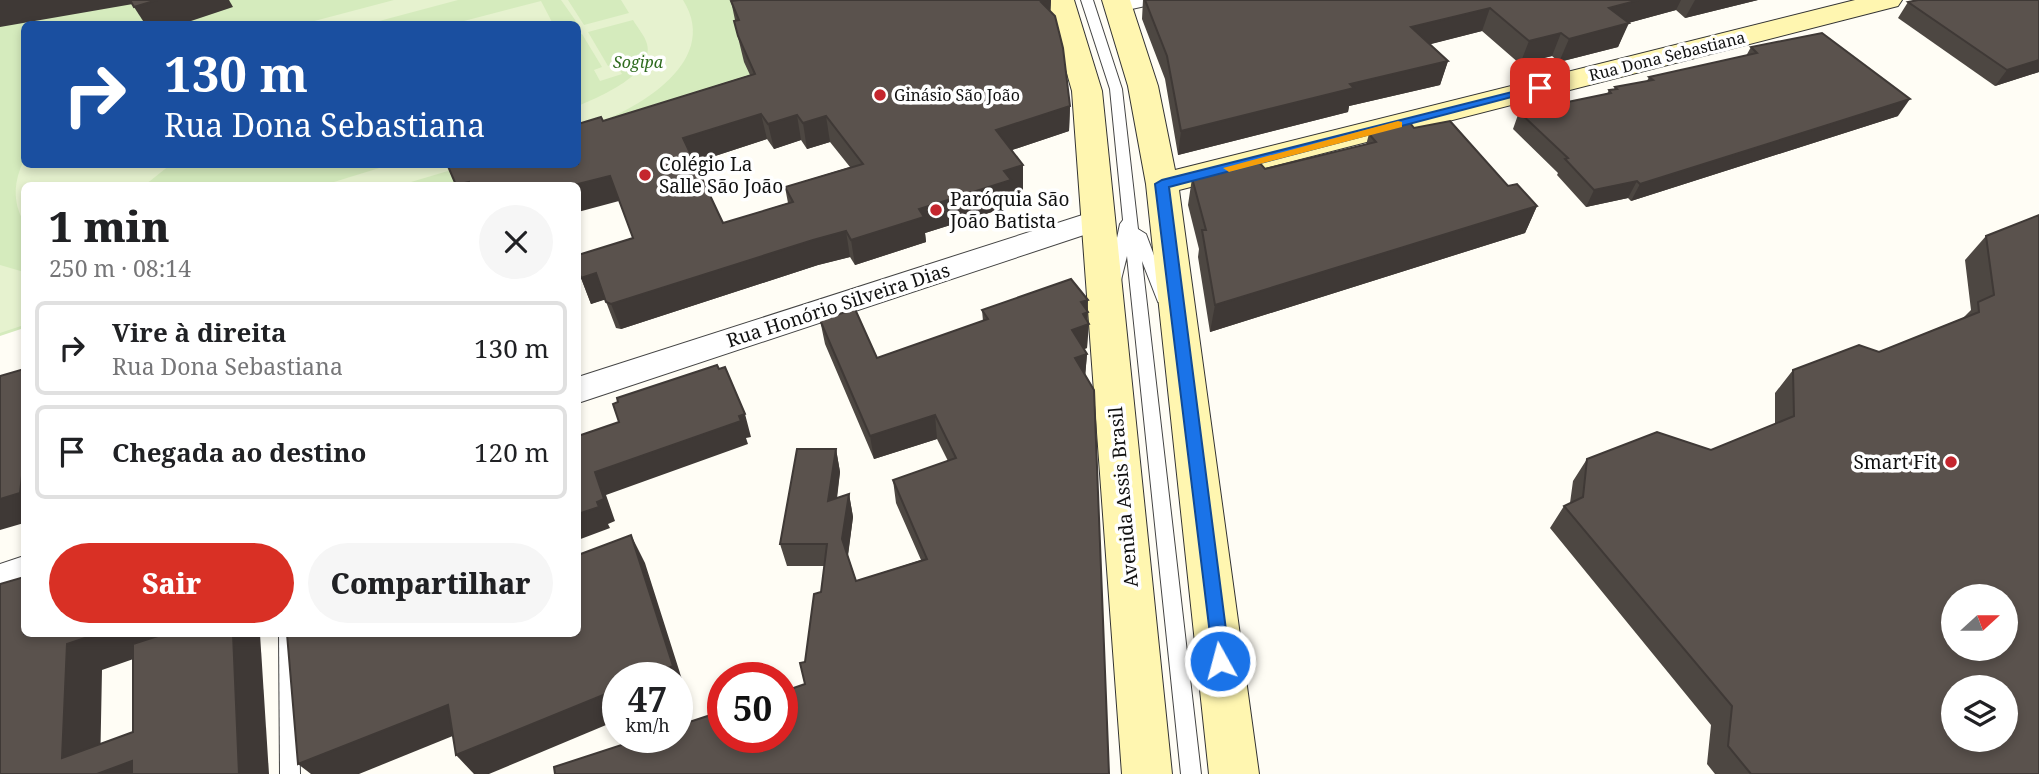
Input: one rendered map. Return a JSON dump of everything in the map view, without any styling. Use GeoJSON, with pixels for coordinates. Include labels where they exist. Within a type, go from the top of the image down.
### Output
{"type":"FeatureCollection","features":[{"type":"Feature","properties":{"kind":"main road","name":"Avenida Assis Brasil"},"geometry":{"type":"LineString","coordinates":[[1060,0],[1087,91],[1114,216],[1107,316],[1147,774]]}},
{"type":"Feature","properties":{"kind":"main road","name":"Rua Dona Sebastiana"},"geometry":{"type":"LineString","coordinates":[[1162,184],[1888,0]]}},
{"type":"Feature","properties":{"kind":"main road"},"geometry":{"type":"LineString","coordinates":[[1125,2],[1162,184],[1234,774]]}},
{"type":"Feature","properties":{"kind":"street","name":"Rua Honório Silveira Dias"},"geometry":{"type":"LineString","coordinates":[[581,389],[1114,216]]}},
{"type":"Feature","properties":{"kind":"street"},"geometry":{"type":"LineString","coordinates":[[0,581],[21,573]]}},
{"type":"Feature","properties":{"kind":"lane"},"geometry":{"type":"LineString","coordinates":[[1087,0],[1115,89],[1114,216],[1191,774]]}},
{"type":"Feature","properties":{"kind":"lane"},"geometry":{"type":"LineString","coordinates":[[1114,216],[1181,346]]}},
{"type":"Feature","properties":{"kind":"lane"},"geometry":{"type":"LineString","coordinates":[[288,637],[290,774]]}},
{"type":"Feature","properties":{"kind":"green space","name":"Sogipa"},"geometry":{"type":"Polygon","coordinates":[[[0,0],[755,0],[761,85],[581,145],[581,21],[21,21],[21,168],[512,168],[469,182],[21,182],[21,329],[0,336],[0,0]]]}},
{"type":"Feature","properties":{"kind":"green space"},"geometry":{"type":"Polygon","coordinates":[[[394,0],[458,0],[379,21],[314,21],[394,0]]]}},
{"type":"Feature","properties":{"kind":"green space"},"geometry":{"type":"Polygon","coordinates":[[[561,0],[568,0],[584,25],[629,13],[621,0],[683,0],[692,24],[691,46],[681,66],[665,84],[621,112],[581,129],[581,105],[611,90],[634,74],[643,65],[647,44],[633,20],[588,32],[608,66],[616,64],[622,74],[600,81],[594,70],[602,67],[581,34],[581,21],[576,21],[561,0]]]}},
{"type":"Feature","properties":{"kind":"green space"},"geometry":{"type":"Polygon","coordinates":[[[541,1],[551,21],[464,21],[541,1]]]}},
{"type":"Feature","properties":{"kind":"green space"},"geometry":{"type":"Polygon","coordinates":[[[21,168],[166,168],[149,182],[21,182],[21,216],[16,199],[21,168]]]}},
{"type":"Feature","properties":{"kind":"green space"},"geometry":{"type":"Polygon","coordinates":[[[379,168],[458,168],[411,182],[334,182],[379,168]]]}},
{"type":"Feature","properties":{"kind":"green space"},"geometry":{"type":"Polygon","coordinates":[[[0,265],[21,271],[21,326],[0,333],[0,265]]]}},
{"type":"Feature","properties":{"kind":"building"},"geometry":{"type":"Polygon","coordinates":[[[130,0],[157,0],[134,7],[130,0]]]}},
{"type":"Feature","properties":{"kind":"building"},"geometry":{"type":"Polygon","coordinates":[[[1047,0],[1041,2],[1055,16],[1063,48],[1070,106],[996,130],[1023,165],[1004,171],[1011,180],[919,209],[924,217],[851,240],[846,231],[611,304],[606,302],[596,273],[581,278],[581,254],[633,238],[610,176],[581,183],[455,182],[449,168],[581,168],[581,123],[601,117],[603,121],[755,74],[738,36],[734,21],[739,20],[731,1],[1047,0]],[[761,114],[683,138],[723,223],[793,202],[785,187],[863,164],[826,116],[803,123],[797,115],[768,124],[761,114]]]}},
{"type":"Feature","properties":{"kind":"building"},"geometry":{"type":"Polygon","coordinates":[[[1145,0],[1639,0],[1609,8],[1629,23],[1569,39],[1561,33],[1529,41],[1490,8],[1411,27],[1448,61],[1350,84],[1354,88],[1181,131],[1167,56],[1145,0]]]}},
{"type":"Feature","properties":{"kind":"building"},"geometry":{"type":"Polygon","coordinates":[[[2039,0],[2039,60],[2007,70],[1908,2],[2039,0]]]}},
{"type":"Feature","properties":{"kind":"building"},"geometry":{"type":"Polygon","coordinates":[[[1822,33],[1910,99],[1640,184],[1637,181],[1594,190],[1565,159],[1568,158],[1519,112],[1611,93],[1609,90],[1617,89],[1615,87],[1653,80],[1649,77],[1757,53],[1751,47],[1822,33]]]}},
{"type":"Feature","properties":{"kind":"building"},"geometry":{"type":"Polygon","coordinates":[[[1450,121],[1508,186],[1517,184],[1537,206],[1215,305],[1202,230],[1206,230],[1192,178],[1259,162],[1265,169],[1376,142],[1369,134],[1410,123],[1414,128],[1450,121]]]}},
{"type":"Feature","properties":{"kind":"building"},"geometry":{"type":"Polygon","coordinates":[[[2039,215],[2039,774],[1751,774],[1728,746],[1732,706],[1564,506],[1583,497],[1587,459],[1657,432],[1711,450],[1794,416],[1793,370],[1859,345],[1879,352],[1979,312],[1978,302],[1994,295],[1986,236],[2039,215]]]}},
{"type":"Feature","properties":{"kind":"building"},"geometry":{"type":"Polygon","coordinates":[[[1071,279],[1088,300],[1081,302],[1088,312],[1083,314],[1089,324],[1072,330],[1087,354],[1075,358],[1094,390],[1109,774],[555,774],[554,767],[602,751],[693,753],[693,721],[707,716],[707,753],[798,753],[798,686],[805,684],[800,663],[805,662],[814,594],[821,592],[827,544],[780,544],[797,449],[836,449],[828,501],[849,494],[842,539],[856,581],[927,559],[893,480],[956,458],[935,415],[870,436],[820,320],[855,309],[877,358],[988,319],[982,310],[1071,279]]]}},
{"type":"Feature","properties":{"kind":"building"},"geometry":{"type":"Polygon","coordinates":[[[717,365],[719,369],[725,367],[745,414],[739,416],[741,421],[595,472],[604,499],[597,502],[599,507],[581,513],[581,435],[619,422],[613,404],[618,402],[617,398],[717,365]]]}},
{"type":"Feature","properties":{"kind":"building"},"geometry":{"type":"Polygon","coordinates":[[[21,370],[20,493],[0,499],[0,376],[21,370]]]}},
{"type":"Feature","properties":{"kind":"building"},"geometry":{"type":"Polygon","coordinates":[[[631,535],[672,662],[602,662],[602,696],[456,755],[448,705],[298,764],[287,637],[581,637],[581,554],[631,535]]]}},
{"type":"Feature","properties":{"kind":"building"},"geometry":{"type":"Polygon","coordinates":[[[21,578],[21,637],[88,637],[67,644],[62,758],[133,732],[133,644],[155,637],[233,637],[239,774],[132,774],[132,761],[97,774],[0,774],[0,584],[21,578]]]}},
{"type":"Feature","properties":{"kind":"slow traffic"},"geometry":{"type":"LineString","coordinates":[[1229,168],[1398,125]]}},
{"type":"Feature","properties":{"kind":"place","name":"Ginásio São João"},"geometry":{"type":"Point","coordinates":[880,95]}},
{"type":"Feature","properties":{"kind":"place","name":"Colégio La Salle São João"},"geometry":{"type":"Point","coordinates":[645,175]}},
{"type":"Feature","properties":{"kind":"place","name":"Paróquia São João Batista"},"geometry":{"type":"Point","coordinates":[936,210]}},
{"type":"Feature","properties":{"kind":"place","name":"Smart Fit"},"geometry":{"type":"Point","coordinates":[1951,462]}},
{"type":"Feature","properties":{"kind":"route"},"geometry":{"type":"LineString","coordinates":[[1220,661],[1162,184],[1540,88]]}}]}
